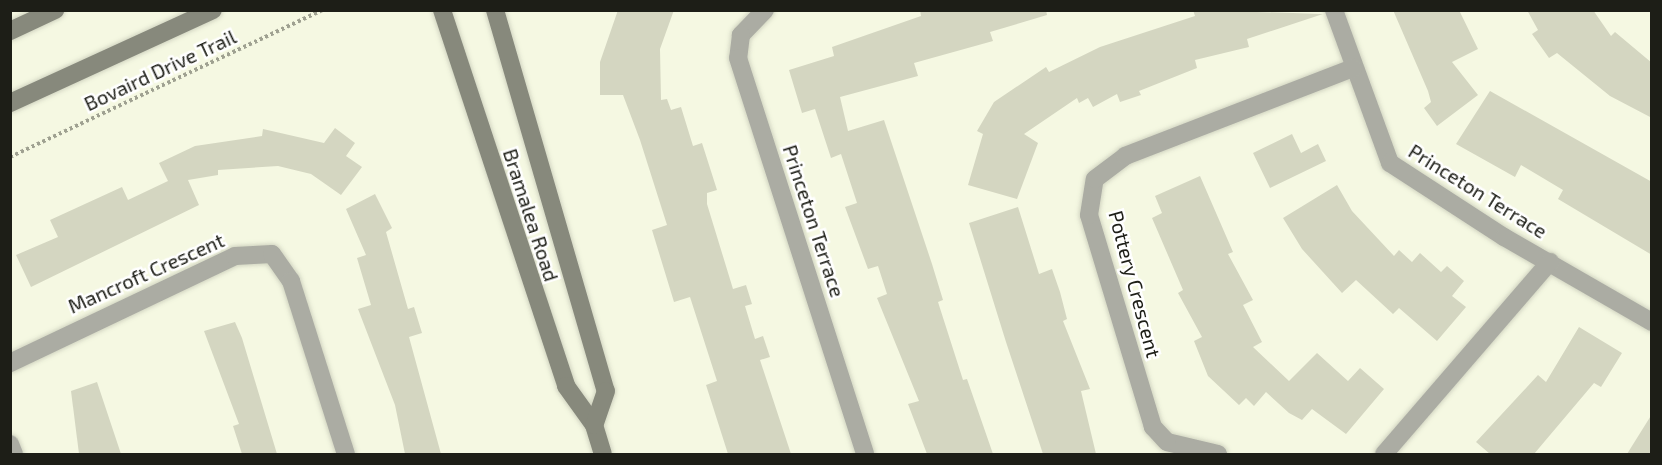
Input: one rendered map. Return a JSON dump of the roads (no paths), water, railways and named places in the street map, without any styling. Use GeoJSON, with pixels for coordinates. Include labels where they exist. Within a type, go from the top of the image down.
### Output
{"type":"FeatureCollection","features":[{"type":"Feature","properties":{"kind":"main road"},"geometry":{"type":"LineString","coordinates":[[10,31],[55,10]]}},
{"type":"Feature","properties":{"kind":"main road"},"geometry":{"type":"LineString","coordinates":[[10,103],[213,10]]}},
{"type":"Feature","properties":{"kind":"main road"},"geometry":{"type":"LineString","coordinates":[[430,10],[448,33]]}},
{"type":"Feature","properties":{"kind":"main road","name":"Bramalea Road"},"geometry":{"type":"LineString","coordinates":[[442,10],[566,386],[594,425],[603,454]]}},
{"type":"Feature","properties":{"kind":"main road","name":"Bramalea Road"},"geometry":{"type":"LineString","coordinates":[[495,10],[606,391],[594,425]]}},
{"type":"Feature","properties":{"kind":"main road"},"geometry":{"type":"LineString","coordinates":[[501,10],[505,39]]}},
{"type":"Feature","properties":{"kind":"street","name":"Princeton Terrace"},"geometry":{"type":"LineString","coordinates":[[765,10],[741,35],[738,58],[865,454]]}},
{"type":"Feature","properties":{"kind":"street","name":"Princeton Terrace"},"geometry":{"type":"LineString","coordinates":[[1334,10],[1353,68],[1390,163],[1652,322]]}},
{"type":"Feature","properties":{"kind":"street","name":"Pottery Crescent"},"geometry":{"type":"LineString","coordinates":[[1218,454],[1167,442],[1153,427],[1089,215],[1095,179],[1125,156],[1353,68]]}},
{"type":"Feature","properties":{"kind":"street","name":"Mancroft Crescent"},"geometry":{"type":"LineString","coordinates":[[10,363],[235,256],[272,254],[291,281],[346,454]]}},
{"type":"Feature","properties":{"kind":"street"},"geometry":{"type":"LineString","coordinates":[[1384,454],[1550,262]]}},
{"type":"Feature","properties":{"kind":"street"},"geometry":{"type":"LineString","coordinates":[[10,444],[14,454]]}}]}
